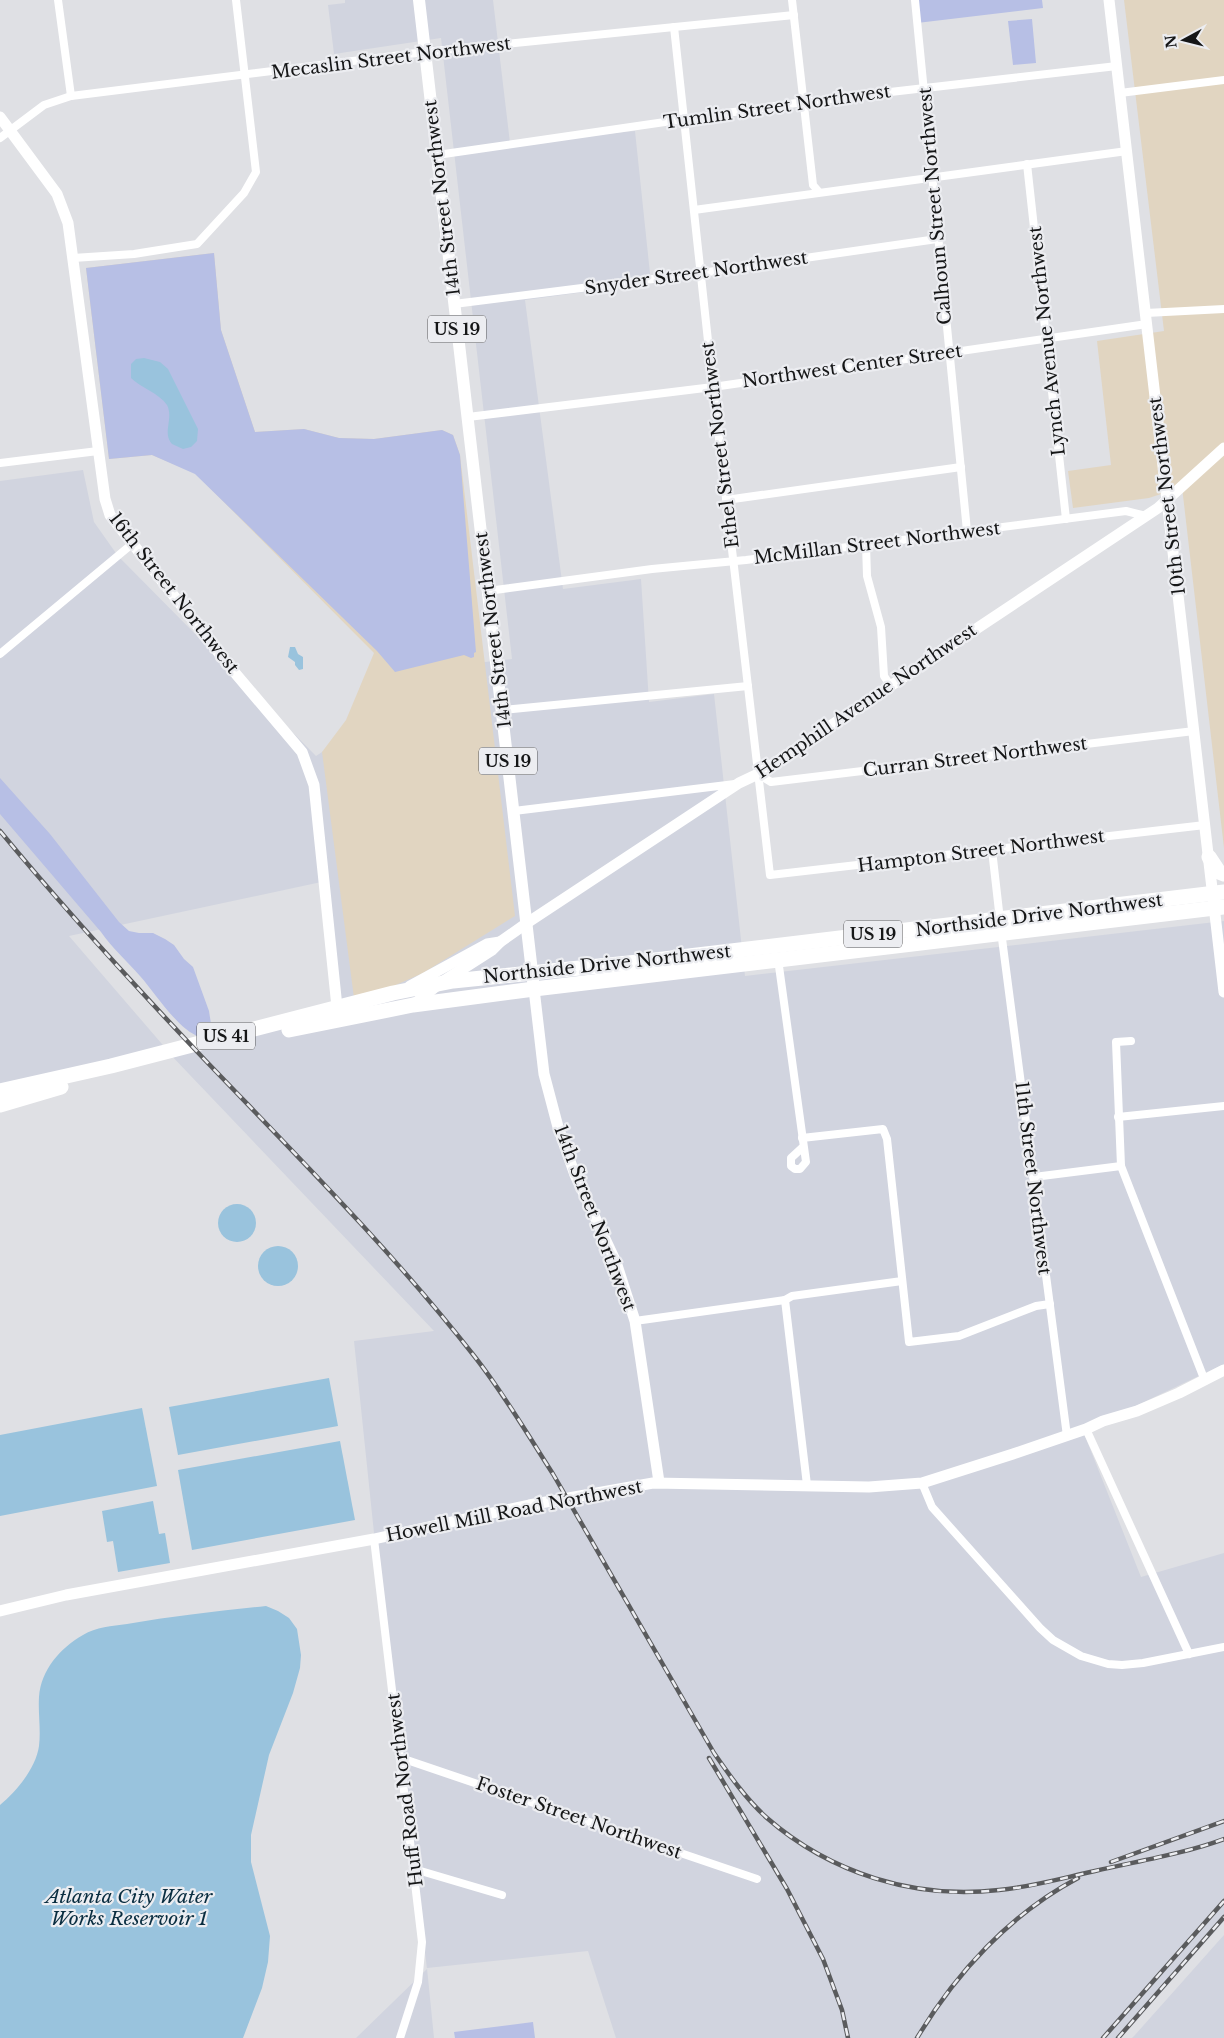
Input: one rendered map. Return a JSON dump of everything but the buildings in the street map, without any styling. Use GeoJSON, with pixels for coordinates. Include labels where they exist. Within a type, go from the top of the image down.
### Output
{"type":"FeatureCollection","features":[{"type":"Feature","properties":{"kind":"highway"},"geometry":{"type":"LineString","coordinates":[[1208,857],[1219,872],[1224,874]]}},
{"type":"Feature","properties":{"kind":"highway","name":"Northside Drive Northwest"},"geometry":{"type":"LineString","coordinates":[[0,1105],[88,1080],[266,1035],[413,1005],[778,959],[1001,926],[1219,900]]}},
{"type":"Feature","properties":{"kind":"highway","name":"Northside Drive Northwest"},"geometry":{"type":"LineString","coordinates":[[0,1091],[111,1066],[337,1007],[438,984],[862,935],[1001,926]]}},
{"type":"Feature","properties":{"kind":"highway"},"geometry":{"type":"LineString","coordinates":[[778,959],[794,949],[840,944],[862,935]]}},
{"type":"Feature","properties":{"kind":"main road","name":"14th Street Northwest"},"geometry":{"type":"LineString","coordinates":[[419,0],[534,989]]}},
{"type":"Feature","properties":{"kind":"street"},"geometry":{"type":"LineString","coordinates":[[58,0],[71,96]]}},
{"type":"Feature","properties":{"kind":"street"},"geometry":{"type":"LineString","coordinates":[[73,258],[134,254],[197,244],[244,193],[256,172],[236,0]]}},
{"type":"Feature","properties":{"kind":"street"},"geometry":{"type":"LineString","coordinates":[[792,0],[813,185],[819,192]]}},
{"type":"Feature","properties":{"kind":"street","name":"Calhoun Street Northwest"},"geometry":{"type":"LineString","coordinates":[[915,0],[967,531]]}},
{"type":"Feature","properties":{"kind":"street","name":"10th Street Northwest"},"geometry":{"type":"LineString","coordinates":[[1109,0],[1208,857],[1219,900],[1224,992]]}},
{"type":"Feature","properties":{"kind":"street","name":"Mecaslin Street Northwest"},"geometry":{"type":"LineString","coordinates":[[0,138],[44,105],[71,96],[425,52],[794,15]]}},
{"type":"Feature","properties":{"kind":"street","name":"Ethel Street Northwest"},"geometry":{"type":"LineString","coordinates":[[674,27],[713,387],[768,862]]}},
{"type":"Feature","properties":{"kind":"street","name":"Tumlin Street Northwest"},"geometry":{"type":"LineString","coordinates":[[437,155],[803,102],[1117,66]]}},
{"type":"Feature","properties":{"kind":"street"},"geometry":{"type":"LineString","coordinates":[[1120,94],[1224,80]]}},
{"type":"Feature","properties":{"kind":"street","name":"16th Street Northwest"},"geometry":{"type":"LineString","coordinates":[[0,117],[57,194],[68,224],[98,451],[105,499],[110,515],[230,667],[302,752],[314,786],[337,1007]]}},
{"type":"Feature","properties":{"kind":"street"},"geometry":{"type":"LineString","coordinates":[[694,210],[1127,151]]}},
{"type":"Feature","properties":{"kind":"street","name":"Lynch Avenue Northwest"},"geometry":{"type":"LineString","coordinates":[[1027,164],[1066,518]]}},
{"type":"Feature","properties":{"kind":"street","name":"Snyder Street Northwest"},"geometry":{"type":"LineString","coordinates":[[454,304],[701,273],[937,239]]}},
{"type":"Feature","properties":{"kind":"street","name":"Northwest Center Street"},"geometry":{"type":"LineString","coordinates":[[468,417],[713,387],[1046,338],[1146,318],[1224,308]]}},
{"type":"Feature","properties":{"kind":"street","name":"Hemphill Avenue Northwest"},"geometry":{"type":"LineString","coordinates":[[413,1005],[438,984],[492,950],[527,923],[739,783],[758,774],[1167,502],[1224,448]]}},
{"type":"Feature","properties":{"kind":"street"},"geometry":{"type":"LineString","coordinates":[[0,463],[98,451]]}},
{"type":"Feature","properties":{"kind":"street"},"geometry":{"type":"LineString","coordinates":[[726,500],[961,467]]}},
{"type":"Feature","properties":{"kind":"street","name":"McMillan Street Northwest"},"geometry":{"type":"LineString","coordinates":[[488,591],[1126,511],[1146,516]]}},
{"type":"Feature","properties":{"kind":"street"},"geometry":{"type":"LineString","coordinates":[[0,654],[132,544]]}},
{"type":"Feature","properties":{"kind":"street"},"geometry":{"type":"LineString","coordinates":[[866,544],[867,576],[881,627],[884,676],[890,685]]}},
{"type":"Feature","properties":{"kind":"street"},"geometry":{"type":"LineString","coordinates":[[502,710],[748,686]]}},
{"type":"Feature","properties":{"kind":"street","name":"Curran Street Northwest"},"geometry":{"type":"LineString","coordinates":[[758,774],[771,782],[1194,731]]}},
{"type":"Feature","properties":{"kind":"street"},"geometry":{"type":"LineString","coordinates":[[514,811],[739,783]]}},
{"type":"Feature","properties":{"kind":"street","name":"Hampton Street Northwest"},"geometry":{"type":"LineString","coordinates":[[768,862],[770,875],[1205,825]]}},
{"type":"Feature","properties":{"kind":"street","name":"11th Street Northwest"},"geometry":{"type":"LineString","coordinates":[[992,850],[1067,1436]]}},
{"type":"Feature","properties":{"kind":"street","name":"Hemphill Avenue Northwest"},"geometry":{"type":"LineString","coordinates":[[400,992],[487,944],[500,942]]}},
{"type":"Feature","properties":{"kind":"street"},"geometry":{"type":"LineString","coordinates":[[778,959],[803,1143],[883,1129],[887,1139],[909,1342],[959,1336],[1036,1306],[1050,1304]]}},
{"type":"Feature","properties":{"kind":"street","name":"14th Street Northwest"},"geometry":{"type":"LineString","coordinates":[[534,989],[544,1074],[558,1127],[575,1175],[616,1262],[635,1321],[659,1482]]}},
{"type":"Feature","properties":{"kind":"street"},"geometry":{"type":"LineString","coordinates":[[1131,1041],[1116,1042],[1121,1166],[1205,1380]]}},
{"type":"Feature","properties":{"kind":"street"},"geometry":{"type":"LineString","coordinates":[[1118,1117],[1224,1106]]}},
{"type":"Feature","properties":{"kind":"street"},"geometry":{"type":"LineString","coordinates":[[1034,1177],[1121,1166]]}},
{"type":"Feature","properties":{"kind":"street"},"geometry":{"type":"LineString","coordinates":[[635,1321],[902,1281]]}},
{"type":"Feature","properties":{"kind":"street"},"geometry":{"type":"LineString","coordinates":[[785,1300],[807,1486]]}},
{"type":"Feature","properties":{"kind":"street","name":"Howell Mill Road Northwest"},"geometry":{"type":"LineString","coordinates":[[0,1611],[66,1595],[374,1539],[529,1504],[659,1482],[891,1486],[922,1482],[986,1464],[1067,1436],[1103,1421],[1122,1416],[1163,1400],[1224,1370]]}},
{"type":"Feature","properties":{"kind":"street"},"geometry":{"type":"LineString","coordinates":[[1086,1429],[1189,1654]]}},
{"type":"Feature","properties":{"kind":"street"},"geometry":{"type":"LineString","coordinates":[[922,1482],[932,1507],[1040,1628],[1068,1650],[1094,1661],[1122,1665],[1144,1663],[1224,1647]]}},
{"type":"Feature","properties":{"kind":"street","name":"Huff Road Northwest"},"geometry":{"type":"LineString","coordinates":[[374,1539],[422,1942],[422,1963],[414,1998],[400,2038]]}},
{"type":"Feature","properties":{"kind":"street","name":"Foster Street Northwest"},"geometry":{"type":"LineString","coordinates":[[401,1758],[757,1879]]}},
{"type":"Feature","properties":{"kind":"street"},"geometry":{"type":"LineString","coordinates":[[414,1869],[502,1895]]}},
{"type":"Feature","properties":{"kind":"shaded area"},"geometry":{"type":"Polygon","coordinates":[[[345,0],[493,0],[510,143],[635,131],[651,283],[525,300],[563,589],[641,579],[649,702],[714,694],[745,976],[1224,921],[1224,1364],[1083,1431],[1141,1577],[1224,1553],[1224,1921],[1121,2038],[616,2038],[588,1951],[427,1968],[434,2038],[356,2038],[427,1969],[374,1533],[354,1341],[434,1331],[168,1052],[0,1090],[0,481],[83,470],[94,522],[118,556],[316,756],[351,733],[395,672],[512,659],[441,38],[334,54],[328,5],[345,3],[345,0]],[[326,881],[69,936],[168,1051],[336,1009],[326,881]]]}},
{"type":"Feature","properties":{"kind":"shaded area"},"geometry":{"type":"Polygon","coordinates":[[[915,0],[1042,0],[1043,8],[917,23],[915,0]]]}},
{"type":"Feature","properties":{"kind":"shaded area"},"geometry":{"type":"Polygon","coordinates":[[[1124,0],[1224,0],[1224,848],[1182,487],[1149,498],[1073,508],[1068,471],[1111,465],[1097,341],[1164,331],[1124,0]]]}},
{"type":"Feature","properties":{"kind":"shaded area"},"geometry":{"type":"Polygon","coordinates":[[[1032,19],[1036,63],[1013,65],[1008,21],[1032,19]]]}},
{"type":"Feature","properties":{"kind":"shaded area"},"geometry":{"type":"Polygon","coordinates":[[[214,253],[221,330],[255,432],[304,429],[339,438],[374,439],[442,430],[453,435],[460,455],[515,916],[423,973],[389,988],[354,998],[322,752],[346,720],[374,653],[195,473],[152,455],[109,459],[86,268],[214,253]]]}},
{"type":"Feature","properties":{"kind":"shaded area"},"geometry":{"type":"Polygon","coordinates":[[[214,253],[221,330],[255,432],[304,429],[339,438],[374,439],[442,430],[453,435],[460,455],[476,652],[474,657],[471,658],[464,655],[395,672],[377,651],[195,474],[152,455],[109,459],[86,268],[214,253]]]}},
{"type":"Feature","properties":{"kind":"shaded area"},"geometry":{"type":"Polygon","coordinates":[[[0,778],[50,834],[119,922],[129,931],[153,933],[165,939],[174,945],[184,959],[193,967],[209,1011],[211,1024],[209,1032],[200,1037],[192,1033],[168,1011],[0,814],[0,778]]]}},
{"type":"Feature","properties":{"kind":"shaded area"},"geometry":{"type":"Polygon","coordinates":[[[1224,1935],[1224,2038],[1132,2038],[1135,2035],[1224,1935]]]}},
{"type":"Feature","properties":{"kind":"shaded area"},"geometry":{"type":"Polygon","coordinates":[[[533,2022],[535,2038],[455,2038],[454,2032],[533,2022]]]}},
{"type":"Feature","properties":{"kind":"water"},"geometry":{"type":"Polygon","coordinates":[[[144,358],[160,362],[168,369],[198,429],[197,441],[191,447],[183,449],[172,444],[168,435],[169,410],[167,405],[159,397],[131,378],[131,364],[136,359],[144,358]]]}},
{"type":"Feature","properties":{"kind":"water"},"geometry":{"type":"Polygon","coordinates":[[[290,647],[295,647],[298,654],[303,657],[303,669],[299,670],[295,662],[288,657],[290,647]]]}},
{"type":"Feature","properties":{"kind":"water"},"geometry":{"type":"Polygon","coordinates":[[[237,1204],[244,1205],[250,1210],[255,1216],[255,1230],[250,1236],[244,1241],[237,1242],[230,1241],[224,1236],[219,1230],[218,1223],[219,1216],[224,1210],[230,1205],[237,1204]]]}},
{"type":"Feature","properties":{"kind":"water"},"geometry":{"type":"Polygon","coordinates":[[[282,1246],[289,1249],[295,1255],[298,1266],[297,1274],[289,1283],[282,1286],[274,1286],[267,1283],[259,1274],[258,1262],[261,1255],[270,1247],[282,1246]]]}},
{"type":"Feature","properties":{"kind":"water"},"geometry":{"type":"Polygon","coordinates":[[[329,1378],[338,1426],[178,1455],[169,1407],[329,1378]]]}},
{"type":"Feature","properties":{"kind":"water"},"geometry":{"type":"Polygon","coordinates":[[[142,1408],[157,1486],[0,1516],[0,1435],[142,1408]]]}},
{"type":"Feature","properties":{"kind":"water"},"geometry":{"type":"Polygon","coordinates":[[[340,1441],[355,1520],[192,1550],[178,1470],[340,1441]]]}},
{"type":"Feature","properties":{"kind":"water"},"geometry":{"type":"Polygon","coordinates":[[[153,1501],[159,1534],[165,1533],[170,1563],[118,1572],[113,1541],[107,1542],[102,1511],[153,1501]]]}},
{"type":"Feature","properties":{"kind":"water","name":"Atlanta City Water Works Reservoir 1"},"geometry":{"type":"Polygon","coordinates":[[[266,1606],[289,1618],[297,1629],[301,1655],[300,1668],[293,1693],[269,1755],[251,1835],[251,1862],[270,1936],[268,1962],[262,1988],[243,2038],[0,2038],[0,1805],[24,1779],[34,1763],[40,1740],[39,1697],[43,1678],[48,1669],[59,1653],[88,1632],[110,1626],[266,1606]]]}},
{"type":"Feature","properties":{"kind":"railway"},"geometry":{"type":"LineString","coordinates":[[0,831],[127,976],[378,1242],[486,1371],[553,1474],[714,1753],[745,1795],[767,1818],[818,1854],[846,1868],[905,1886],[936,1891],[967,1892],[1023,1887],[1177,1853],[1224,1839]]}},
{"type":"Feature","properties":{"kind":"railway"},"geometry":{"type":"LineString","coordinates":[[709,1758],[787,1889],[823,1959],[842,2010],[848,2038]]}},
{"type":"Feature","properties":{"kind":"railway"},"geometry":{"type":"LineString","coordinates":[[1111,1862],[1224,1821]]}},
{"type":"Feature","properties":{"kind":"railway"},"geometry":{"type":"LineString","coordinates":[[917,2038],[932,2014],[967,1968],[1007,1927],[1053,1893],[1078,1878]]}},
{"type":"Feature","properties":{"kind":"railway"},"geometry":{"type":"LineString","coordinates":[[1103,2038],[1224,1901]]}},
{"type":"Feature","properties":{"kind":"railway"},"geometry":{"type":"LineString","coordinates":[[1118,2038],[1224,1917]]}}]}
